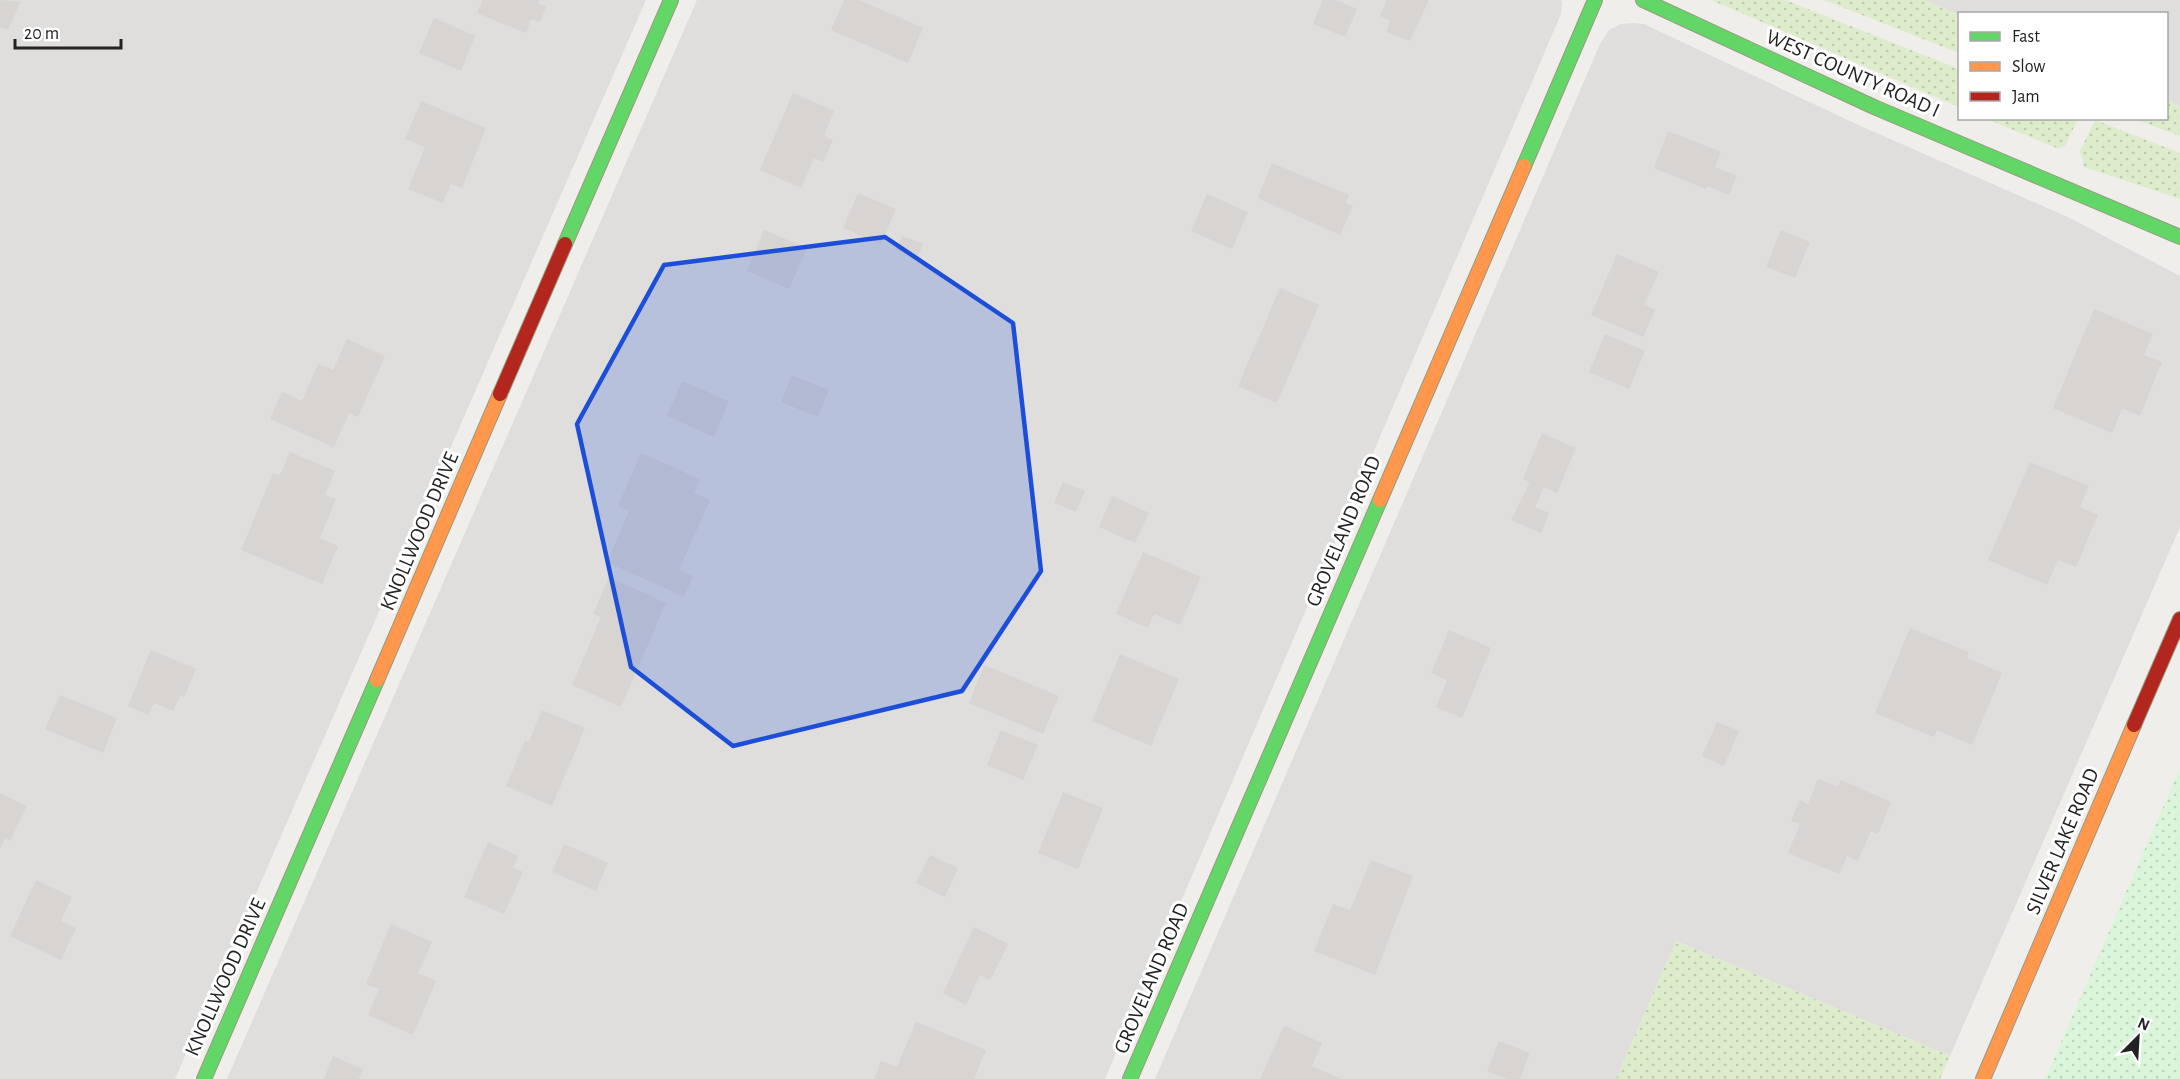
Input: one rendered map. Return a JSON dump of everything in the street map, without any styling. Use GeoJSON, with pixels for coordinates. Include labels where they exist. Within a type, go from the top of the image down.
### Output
{"type":"FeatureCollection","features":[{"type":"Feature","properties":{"kind":"street","name":"KNOLLWOOD DRIVE"},"geometry":{"type":"LineString","coordinates":[[204,1079],[671,0]]}},
{"type":"Feature","properties":{"kind":"street","name":"GROVELAND ROAD"},"geometry":{"type":"LineString","coordinates":[[1130,1079],[1595,0]]}},
{"type":"Feature","properties":{"kind":"street","name":"WEST COUNTY ROAD I"},"geometry":{"type":"LineString","coordinates":[[1643,0],[1874,107],[2180,237]]}},
{"type":"Feature","properties":{"kind":"street","name":"SILVER LAKE ROAD"},"geometry":{"type":"LineString","coordinates":[[1983,1079],[2180,619]]}},
{"type":"Feature","properties":{"kind":"highlighted area"},"geometry":{"type":"Polygon","coordinates":[[[885,237],[1013,323],[1041,571],[962,691],[733,746],[631,667],[577,424],[664,265],[885,237]]]}},
{"type":"Feature","properties":{"kind":"shaded area"},"geometry":{"type":"Polygon","coordinates":[[[0,0],[646,0],[175,1079],[0,1079],[0,0]]]}},
{"type":"Feature","properties":{"kind":"shaded area"},"geometry":{"type":"Polygon","coordinates":[[[697,0],[1561,0],[1562,4],[1561,14],[1105,1079],[227,1079],[697,0]]]}},
{"type":"Feature","properties":{"kind":"shaded area"},"geometry":{"type":"Polygon","coordinates":[[[1924,0],[2180,0],[2180,106],[2168,101],[2168,12],[1958,12],[1958,15],[1924,0]]]}},
{"type":"Feature","properties":{"kind":"shaded area"},"geometry":{"type":"Polygon","coordinates":[[[1621,24],[1644,24],[1854,123],[2070,218],[2180,276],[2180,527],[1950,1056],[1676,941],[1616,1079],[1155,1079],[1600,44],[1609,30],[1621,24]]]}},
{"type":"Feature","properties":{"kind":"green space"},"geometry":{"type":"Polygon","coordinates":[[[1711,0],[1785,0],[1958,69],[1958,107],[1711,0]]]}},
{"type":"Feature","properties":{"kind":"green space"},"geometry":{"type":"Polygon","coordinates":[[[1824,0],[1924,0],[1958,15],[1958,53],[1824,0]]]}},
{"type":"Feature","properties":{"kind":"green space"},"geometry":{"type":"Polygon","coordinates":[[[2168,101],[2180,106],[2180,136],[2137,120],[2168,120],[2168,101]]]}},
{"type":"Feature","properties":{"kind":"green space"},"geometry":{"type":"Polygon","coordinates":[[[1989,120],[2078,120],[2065,146],[2059,149],[1989,120]]]}},
{"type":"Feature","properties":{"kind":"green space"},"geometry":{"type":"Polygon","coordinates":[[[2095,120],[2180,153],[2180,199],[2084,167],[2080,151],[2095,120]]]}},
{"type":"Feature","properties":{"kind":"green space"},"geometry":{"type":"Polygon","coordinates":[[[2180,768],[2180,1079],[2045,1079],[2180,768]]]}},
{"type":"Feature","properties":{"kind":"green space"},"geometry":{"type":"Polygon","coordinates":[[[1676,941],[1950,1056],[1940,1079],[1616,1079],[1676,941]]]}},
{"type":"Feature","properties":{"kind":"building"},"geometry":{"type":"Polygon","coordinates":[[[0,0],[20,2],[8,30],[0,27],[0,0]]]}},
{"type":"Feature","properties":{"kind":"building"},"geometry":{"type":"Polygon","coordinates":[[[483,0],[539,0],[538,3],[546,7],[540,22],[531,19],[526,33],[477,13],[483,0]]]}},
{"type":"Feature","properties":{"kind":"building"},"geometry":{"type":"Polygon","coordinates":[[[844,0],[859,0],[923,28],[908,63],[831,30],[844,0]]]}},
{"type":"Feature","properties":{"kind":"building"},"geometry":{"type":"Polygon","coordinates":[[[1323,0],[1336,0],[1357,9],[1345,37],[1313,24],[1323,0]]]}},
{"type":"Feature","properties":{"kind":"building"},"geometry":{"type":"Polygon","coordinates":[[[1387,0],[1429,0],[1410,41],[1386,32],[1390,21],[1380,16],[1387,0]]]}},
{"type":"Feature","properties":{"kind":"building"},"geometry":{"type":"Polygon","coordinates":[[[434,18],[475,36],[461,71],[419,53],[434,18]]]}},
{"type":"Feature","properties":{"kind":"building"},"geometry":{"type":"Polygon","coordinates":[[[793,93],[834,111],[824,136],[833,140],[823,162],[814,158],[801,188],[760,170],[793,93]]]}},
{"type":"Feature","properties":{"kind":"building"},"geometry":{"type":"Polygon","coordinates":[[[421,101],[486,128],[462,188],[451,184],[443,203],[408,189],[425,147],[405,139],[421,101]]]}},
{"type":"Feature","properties":{"kind":"building"},"geometry":{"type":"Polygon","coordinates":[[[1668,131],[1721,152],[1715,167],[1737,176],[1729,195],[1707,186],[1706,189],[1654,168],[1668,131]]]}},
{"type":"Feature","properties":{"kind":"building"},"geometry":{"type":"Polygon","coordinates":[[[1272,163],[1349,195],[1346,203],[1353,206],[1340,235],[1258,198],[1272,163]]]}},
{"type":"Feature","properties":{"kind":"building"},"geometry":{"type":"Polygon","coordinates":[[[858,193],[896,209],[881,244],[843,228],[858,193]]]}},
{"type":"Feature","properties":{"kind":"building"},"geometry":{"type":"Polygon","coordinates":[[[1207,194],[1248,212],[1232,249],[1191,231],[1207,194]]]}},
{"type":"Feature","properties":{"kind":"building"},"geometry":{"type":"Polygon","coordinates":[[[764,230],[807,248],[789,289],[747,271],[764,230]]]}},
{"type":"Feature","properties":{"kind":"building"},"geometry":{"type":"Polygon","coordinates":[[[1781,230],[1810,242],[1795,278],[1766,267],[1781,230]]]}},
{"type":"Feature","properties":{"kind":"building"},"geometry":{"type":"Polygon","coordinates":[[[902,236],[923,244],[917,259],[896,250],[902,236]]]}},
{"type":"Feature","properties":{"kind":"building"},"geometry":{"type":"Polygon","coordinates":[[[1617,254],[1659,272],[1644,305],[1655,310],[1643,337],[1591,315],[1617,254]]]}},
{"type":"Feature","properties":{"kind":"building"},"geometry":{"type":"Polygon","coordinates":[[[1280,288],[1319,305],[1277,403],[1238,386],[1280,288]]]}},
{"type":"Feature","properties":{"kind":"building"},"geometry":{"type":"Polygon","coordinates":[[[2094,309],[2153,334],[2144,355],[2162,362],[2140,416],[2122,408],[2112,433],[2053,408],[2094,309]]]}},
{"type":"Feature","properties":{"kind":"building"},"geometry":{"type":"Polygon","coordinates":[[[1605,334],[1645,351],[1629,389],[1589,372],[1605,334]]]}},
{"type":"Feature","properties":{"kind":"building"},"geometry":{"type":"Polygon","coordinates":[[[347,339],[385,356],[358,417],[349,413],[334,447],[270,419],[282,392],[302,401],[318,364],[333,370],[347,339]]]}},
{"type":"Feature","properties":{"kind":"building"},"geometry":{"type":"Polygon","coordinates":[[[792,375],[829,390],[818,417],[781,402],[792,375]]]}},
{"type":"Feature","properties":{"kind":"building"},"geometry":{"type":"Polygon","coordinates":[[[682,381],[729,401],[714,437],[667,416],[682,381]]]}},
{"type":"Feature","properties":{"kind":"building"},"geometry":{"type":"Polygon","coordinates":[[[1542,433],[1576,448],[1557,493],[1544,487],[1535,507],[1549,513],[1541,533],[1511,520],[1530,482],[1523,479],[1542,433]]]}},
{"type":"Feature","properties":{"kind":"building"},"geometry":{"type":"Polygon","coordinates":[[[290,452],[335,471],[325,495],[336,499],[320,538],[338,546],[322,584],[241,550],[273,473],[280,475],[290,452]]]}},
{"type":"Feature","properties":{"kind":"building"},"geometry":{"type":"Polygon","coordinates":[[[641,453],[700,479],[694,492],[710,500],[679,570],[693,576],[684,597],[607,562],[629,511],[618,506],[641,453]]]}},
{"type":"Feature","properties":{"kind":"building"},"geometry":{"type":"Polygon","coordinates":[[[2030,462],[2089,486],[2080,507],[2098,515],[2076,567],[2058,560],[2047,585],[1988,560],[2030,462]]]}},
{"type":"Feature","properties":{"kind":"building"},"geometry":{"type":"Polygon","coordinates":[[[1063,482],[1085,491],[1076,512],[1054,503],[1063,482]]]}},
{"type":"Feature","properties":{"kind":"building"},"geometry":{"type":"Polygon","coordinates":[[[1112,496],[1149,513],[1135,543],[1099,527],[1112,496]]]}},
{"type":"Feature","properties":{"kind":"building"},"geometry":{"type":"Polygon","coordinates":[[[1143,552],[1201,577],[1180,625],[1154,614],[1148,628],[1116,614],[1143,552]]]}},
{"type":"Feature","properties":{"kind":"building"},"geometry":{"type":"Polygon","coordinates":[[[609,577],[666,603],[621,707],[572,685],[601,617],[593,614],[609,577]]]}},
{"type":"Feature","properties":{"kind":"building"},"geometry":{"type":"Polygon","coordinates":[[[1910,628],[1969,652],[1967,658],[2002,673],[1972,745],[1937,730],[1934,737],[1875,713],[1910,628]]]}},
{"type":"Feature","properties":{"kind":"building"},"geometry":{"type":"Polygon","coordinates":[[[1449,630],[1491,648],[1462,718],[1436,707],[1447,680],[1431,673],[1449,630]]]}},
{"type":"Feature","properties":{"kind":"building"},"geometry":{"type":"Polygon","coordinates":[[[151,650],[196,669],[184,697],[180,695],[173,711],[154,703],[148,715],[128,706],[151,650]]]}},
{"type":"Feature","properties":{"kind":"building"},"geometry":{"type":"Polygon","coordinates":[[[1120,654],[1179,679],[1151,746],[1092,721],[1120,654]]]}},
{"type":"Feature","properties":{"kind":"building"},"geometry":{"type":"Polygon","coordinates":[[[984,665],[1059,696],[1043,734],[969,703],[984,665]]]}},
{"type":"Feature","properties":{"kind":"building"},"geometry":{"type":"Polygon","coordinates":[[[60,695],[117,718],[103,753],[45,729],[60,695]]]}},
{"type":"Feature","properties":{"kind":"building"},"geometry":{"type":"Polygon","coordinates":[[[542,710],[585,728],[552,806],[506,786],[525,740],[529,742],[542,710]]]}},
{"type":"Feature","properties":{"kind":"building"},"geometry":{"type":"Polygon","coordinates":[[[1717,722],[1739,731],[1724,766],[1702,756],[1717,722]]]}},
{"type":"Feature","properties":{"kind":"building"},"geometry":{"type":"Polygon","coordinates":[[[1001,730],[1038,745],[1023,780],[987,765],[1001,730]]]}},
{"type":"Feature","properties":{"kind":"building"},"geometry":{"type":"Polygon","coordinates":[[[1818,779],[1838,787],[1841,780],[1891,802],[1878,834],[1871,831],[1858,861],[1847,856],[1839,874],[1788,853],[1800,824],[1791,821],[1800,800],[1808,804],[1818,779]]]}},
{"type":"Feature","properties":{"kind":"building"},"geometry":{"type":"Polygon","coordinates":[[[1063,792],[1103,808],[1078,869],[1038,853],[1063,792]]]}},
{"type":"Feature","properties":{"kind":"building"},"geometry":{"type":"Polygon","coordinates":[[[0,793],[27,806],[10,841],[5,838],[0,849],[0,793]]]}},
{"type":"Feature","properties":{"kind":"building"},"geometry":{"type":"Polygon","coordinates":[[[488,842],[518,856],[513,868],[523,872],[504,914],[464,897],[488,842]]]}},
{"type":"Feature","properties":{"kind":"building"},"geometry":{"type":"Polygon","coordinates":[[[564,844],[608,863],[596,891],[552,872],[564,844]]]}},
{"type":"Feature","properties":{"kind":"building"},"geometry":{"type":"Polygon","coordinates":[[[930,855],[958,868],[945,897],[916,883],[930,855]]]}},
{"type":"Feature","properties":{"kind":"building"},"geometry":{"type":"Polygon","coordinates":[[[1371,860],[1413,876],[1375,975],[1314,951],[1333,904],[1350,910],[1371,860]]]}},
{"type":"Feature","properties":{"kind":"building"},"geometry":{"type":"Polygon","coordinates":[[[36,880],[72,897],[61,921],[76,928],[61,960],[10,936],[36,880]]]}},
{"type":"Feature","properties":{"kind":"building"},"geometry":{"type":"Polygon","coordinates":[[[391,924],[432,942],[418,973],[436,981],[413,1035],[368,1015],[379,989],[366,984],[391,924]]]}},
{"type":"Feature","properties":{"kind":"building"},"geometry":{"type":"Polygon","coordinates":[[[974,927],[1008,944],[990,980],[980,975],[966,1005],[943,993],[974,927]]]}},
{"type":"Feature","properties":{"kind":"building"},"geometry":{"type":"Polygon","coordinates":[[[916,1022],[986,1050],[974,1079],[874,1079],[881,1061],[897,1067],[916,1022]]]}},
{"type":"Feature","properties":{"kind":"building"},"geometry":{"type":"Polygon","coordinates":[[[1284,1026],[1322,1043],[1312,1066],[1341,1079],[1260,1079],[1284,1026]]]}},
{"type":"Feature","properties":{"kind":"building"},"geometry":{"type":"Polygon","coordinates":[[[1499,1041],[1530,1053],[1520,1079],[1507,1079],[1487,1071],[1499,1041]]]}},
{"type":"Feature","properties":{"kind":"building"},"geometry":{"type":"Polygon","coordinates":[[[333,1056],[363,1069],[359,1079],[324,1079],[333,1056]]]}},
{"type":"Feature","properties":{"kind":"traffic: fast"},"geometry":{"type":"LineString","coordinates":[[565,244],[671,0]]}},
{"type":"Feature","properties":{"kind":"traffic: fast"},"geometry":{"type":"LineString","coordinates":[[1524,166],[1595,0]]}},
{"type":"Feature","properties":{"kind":"traffic: fast"},"geometry":{"type":"LineString","coordinates":[[1643,0],[1874,107],[2180,237]]}},
{"type":"Feature","properties":{"kind":"traffic: fast"},"geometry":{"type":"LineString","coordinates":[[1130,1079],[1380,500]]}},
{"type":"Feature","properties":{"kind":"traffic: fast"},"geometry":{"type":"LineString","coordinates":[[204,1079],[377,680]]}},
{"type":"Feature","properties":{"kind":"traffic: slow"},"geometry":{"type":"LineString","coordinates":[[1380,500],[1524,166]]}},
{"type":"Feature","properties":{"kind":"traffic: slow"},"geometry":{"type":"LineString","coordinates":[[377,680],[500,394]]}},
{"type":"Feature","properties":{"kind":"traffic: slow"},"geometry":{"type":"LineString","coordinates":[[1983,1079],[2134,725]]}},
{"type":"Feature","properties":{"kind":"traffic: jam"},"geometry":{"type":"LineString","coordinates":[[500,394],[565,244]]}},
{"type":"Feature","properties":{"kind":"traffic: jam"},"geometry":{"type":"LineString","coordinates":[[2134,725],[2180,619]]}}]}
